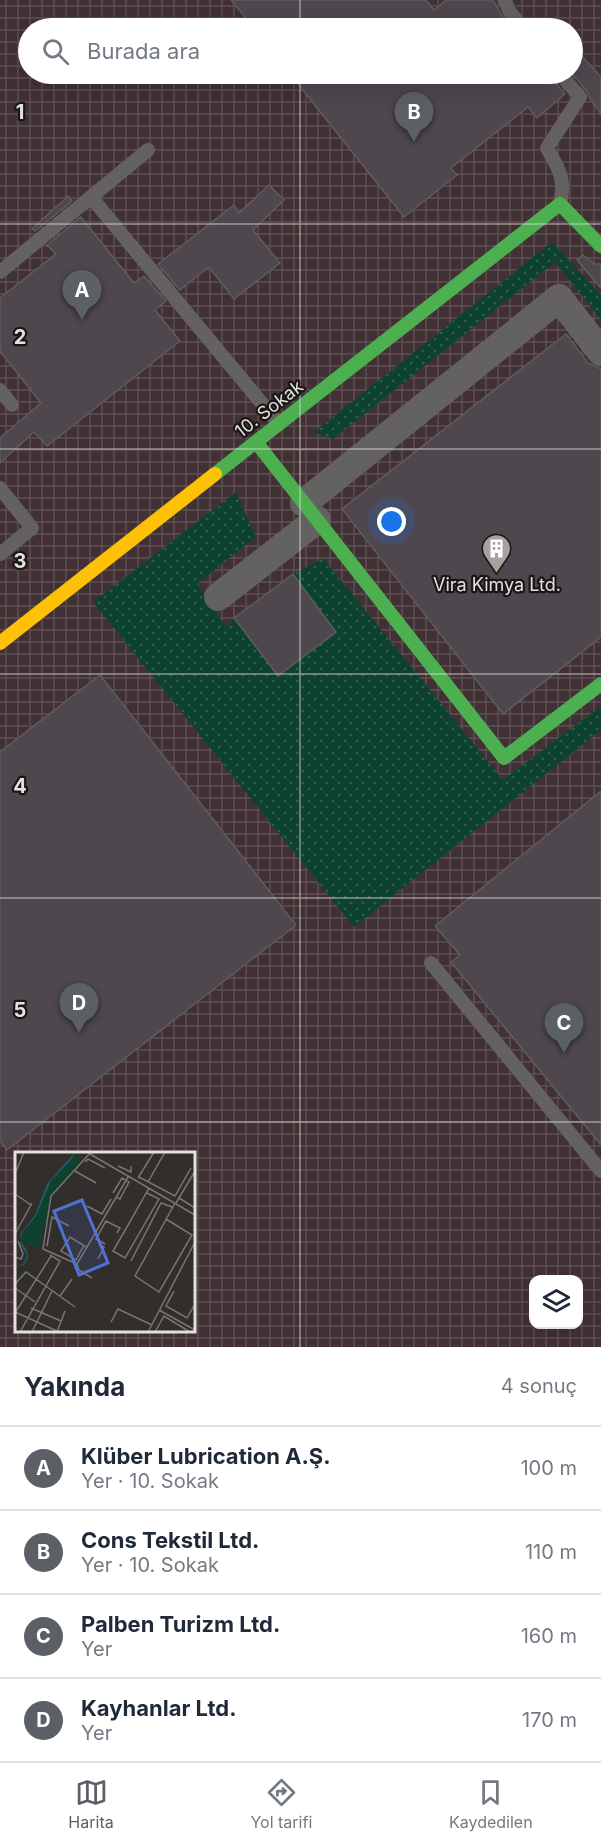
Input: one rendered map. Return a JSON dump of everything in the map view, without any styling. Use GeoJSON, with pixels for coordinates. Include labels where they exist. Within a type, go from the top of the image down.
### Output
{"type":"FeatureCollection","features":[{"type":"Feature","properties":{"kind":"street"},"geometry":{"type":"LineString","coordinates":[[560,204],[601,246]]}},
{"type":"Feature","properties":{"kind":"street","name":"10. Sokak"},"geometry":{"type":"LineString","coordinates":[[0,643],[560,204]]}},
{"type":"Feature","properties":{"kind":"street"},"geometry":{"type":"LineString","coordinates":[[218,597],[310,512],[559,298],[601,352]]}},
{"type":"Feature","properties":{"kind":"street"},"geometry":{"type":"LineString","coordinates":[[256,442],[504,758],[601,684]]}},
{"type":"Feature","properties":{"kind":"lane"},"geometry":{"type":"LineString","coordinates":[[505,0],[516,18]]}},
{"type":"Feature","properties":{"kind":"lane"},"geometry":{"type":"LineString","coordinates":[[560,204],[563,192],[562,176],[547,148],[580,97],[569,84]]}},
{"type":"Feature","properties":{"kind":"lane"},"geometry":{"type":"LineString","coordinates":[[0,272],[148,150]]}},
{"type":"Feature","properties":{"kind":"lane"},"geometry":{"type":"LineString","coordinates":[[91,197],[279,424]]}},
{"type":"Feature","properties":{"kind":"lane"},"geometry":{"type":"LineString","coordinates":[[0,390],[12,405]]}},
{"type":"Feature","properties":{"kind":"lane"},"geometry":{"type":"LineString","coordinates":[[0,488],[32,528],[0,554]]}},
{"type":"Feature","properties":{"kind":"lane"},"geometry":{"type":"LineString","coordinates":[[431,963],[601,1171]]}},
{"type":"Feature","properties":{"kind":"shaded area"},"geometry":{"type":"Polygon","coordinates":[[[0,0],[601,0],[601,1347],[0,1347],[0,0]]]}},
{"type":"Feature","properties":{"kind":"green space"},"geometry":{"type":"Polygon","coordinates":[[[552,242],[601,295],[601,320],[555,262],[333,439],[314,432],[552,242]]]}},
{"type":"Feature","properties":{"kind":"green space"},"geometry":{"type":"Polygon","coordinates":[[[236,492],[256,537],[197,584],[226,627],[234,618],[278,676],[336,632],[293,574],[323,558],[503,780],[601,706],[601,730],[354,927],[93,602],[236,492]]]}},
{"type":"Feature","properties":{"kind":"building"},"geometry":{"type":"Polygon","coordinates":[[[231,0],[426,0],[434,10],[446,0],[493,0],[504,18],[246,18],[231,0]]]}},
{"type":"Feature","properties":{"kind":"building"},"geometry":{"type":"Polygon","coordinates":[[[583,57],[601,77],[601,114],[581,84],[583,84],[583,57]]]}},
{"type":"Feature","properties":{"kind":"building"},"geometry":{"type":"Polygon","coordinates":[[[298,84],[556,84],[565,94],[537,118],[528,107],[451,168],[457,175],[404,217],[298,84]]]}},
{"type":"Feature","properties":{"kind":"building"},"geometry":{"type":"Polygon","coordinates":[[[269,185],[284,200],[253,230],[280,263],[234,299],[209,267],[180,290],[158,264],[234,205],[239,213],[269,185]]]}},
{"type":"Feature","properties":{"kind":"building"},"geometry":{"type":"Polygon","coordinates":[[[68,196],[72,201],[35,231],[32,229],[68,196]]]}},
{"type":"Feature","properties":{"kind":"building"},"geometry":{"type":"Polygon","coordinates":[[[81,217],[134,283],[144,276],[166,301],[155,310],[180,341],[47,446],[34,432],[0,463],[0,438],[41,403],[0,351],[0,298],[56,254],[47,245],[81,217]]]}},
{"type":"Feature","properties":{"kind":"building"},"geometry":{"type":"Polygon","coordinates":[[[583,255],[595,264],[601,264],[601,288],[577,260],[583,255]]]}},
{"type":"Feature","properties":{"kind":"building","name":"Vira Kimya Ltd."},"geometry":{"type":"Polygon","coordinates":[[[566,334],[588,363],[601,369],[601,637],[503,714],[342,509],[566,334]]]}},
{"type":"Feature","properties":{"kind":"building"},"geometry":{"type":"Polygon","coordinates":[[[293,574],[336,632],[278,676],[234,618],[293,574]]]}},
{"type":"Feature","properties":{"kind":"building"},"geometry":{"type":"Polygon","coordinates":[[[100,675],[296,925],[7,1150],[0,1141],[0,752],[100,675]]]}},
{"type":"Feature","properties":{"kind":"building"},"geometry":{"type":"Polygon","coordinates":[[[601,791],[601,1145],[451,962],[460,955],[435,926],[601,791]]]}},
{"type":"Feature","properties":{"kind":"traffic: fast"},"geometry":{"type":"LineString","coordinates":[[215,474],[560,204],[601,246]]}},
{"type":"Feature","properties":{"kind":"traffic: fast"},"geometry":{"type":"LineString","coordinates":[[256,442],[504,758],[601,684]]}},
{"type":"Feature","properties":{"kind":"traffic: slow"},"geometry":{"type":"LineString","coordinates":[[0,643],[215,474]]}},
{"type":"Feature","properties":{"kind":"place","name":"Cons Tekstil Ltd."},"geometry":{"type":"Point","coordinates":[414,142]}},
{"type":"Feature","properties":{"kind":"place","name":"Klüber Lubrication A.Ş."},"geometry":{"type":"Point","coordinates":[82,320]}},
{"type":"Feature","properties":{"kind":"place","name":"Vira Kimya Ltd."},"geometry":{"type":"Point","coordinates":[497,574]}},
{"type":"Feature","properties":{"kind":"place","name":"Kayhanlar Ltd."},"geometry":{"type":"Point","coordinates":[79,1033]}},
{"type":"Feature","properties":{"kind":"place","name":"Palben Turizm Ltd."},"geometry":{"type":"Point","coordinates":[564,1053]}}]}
